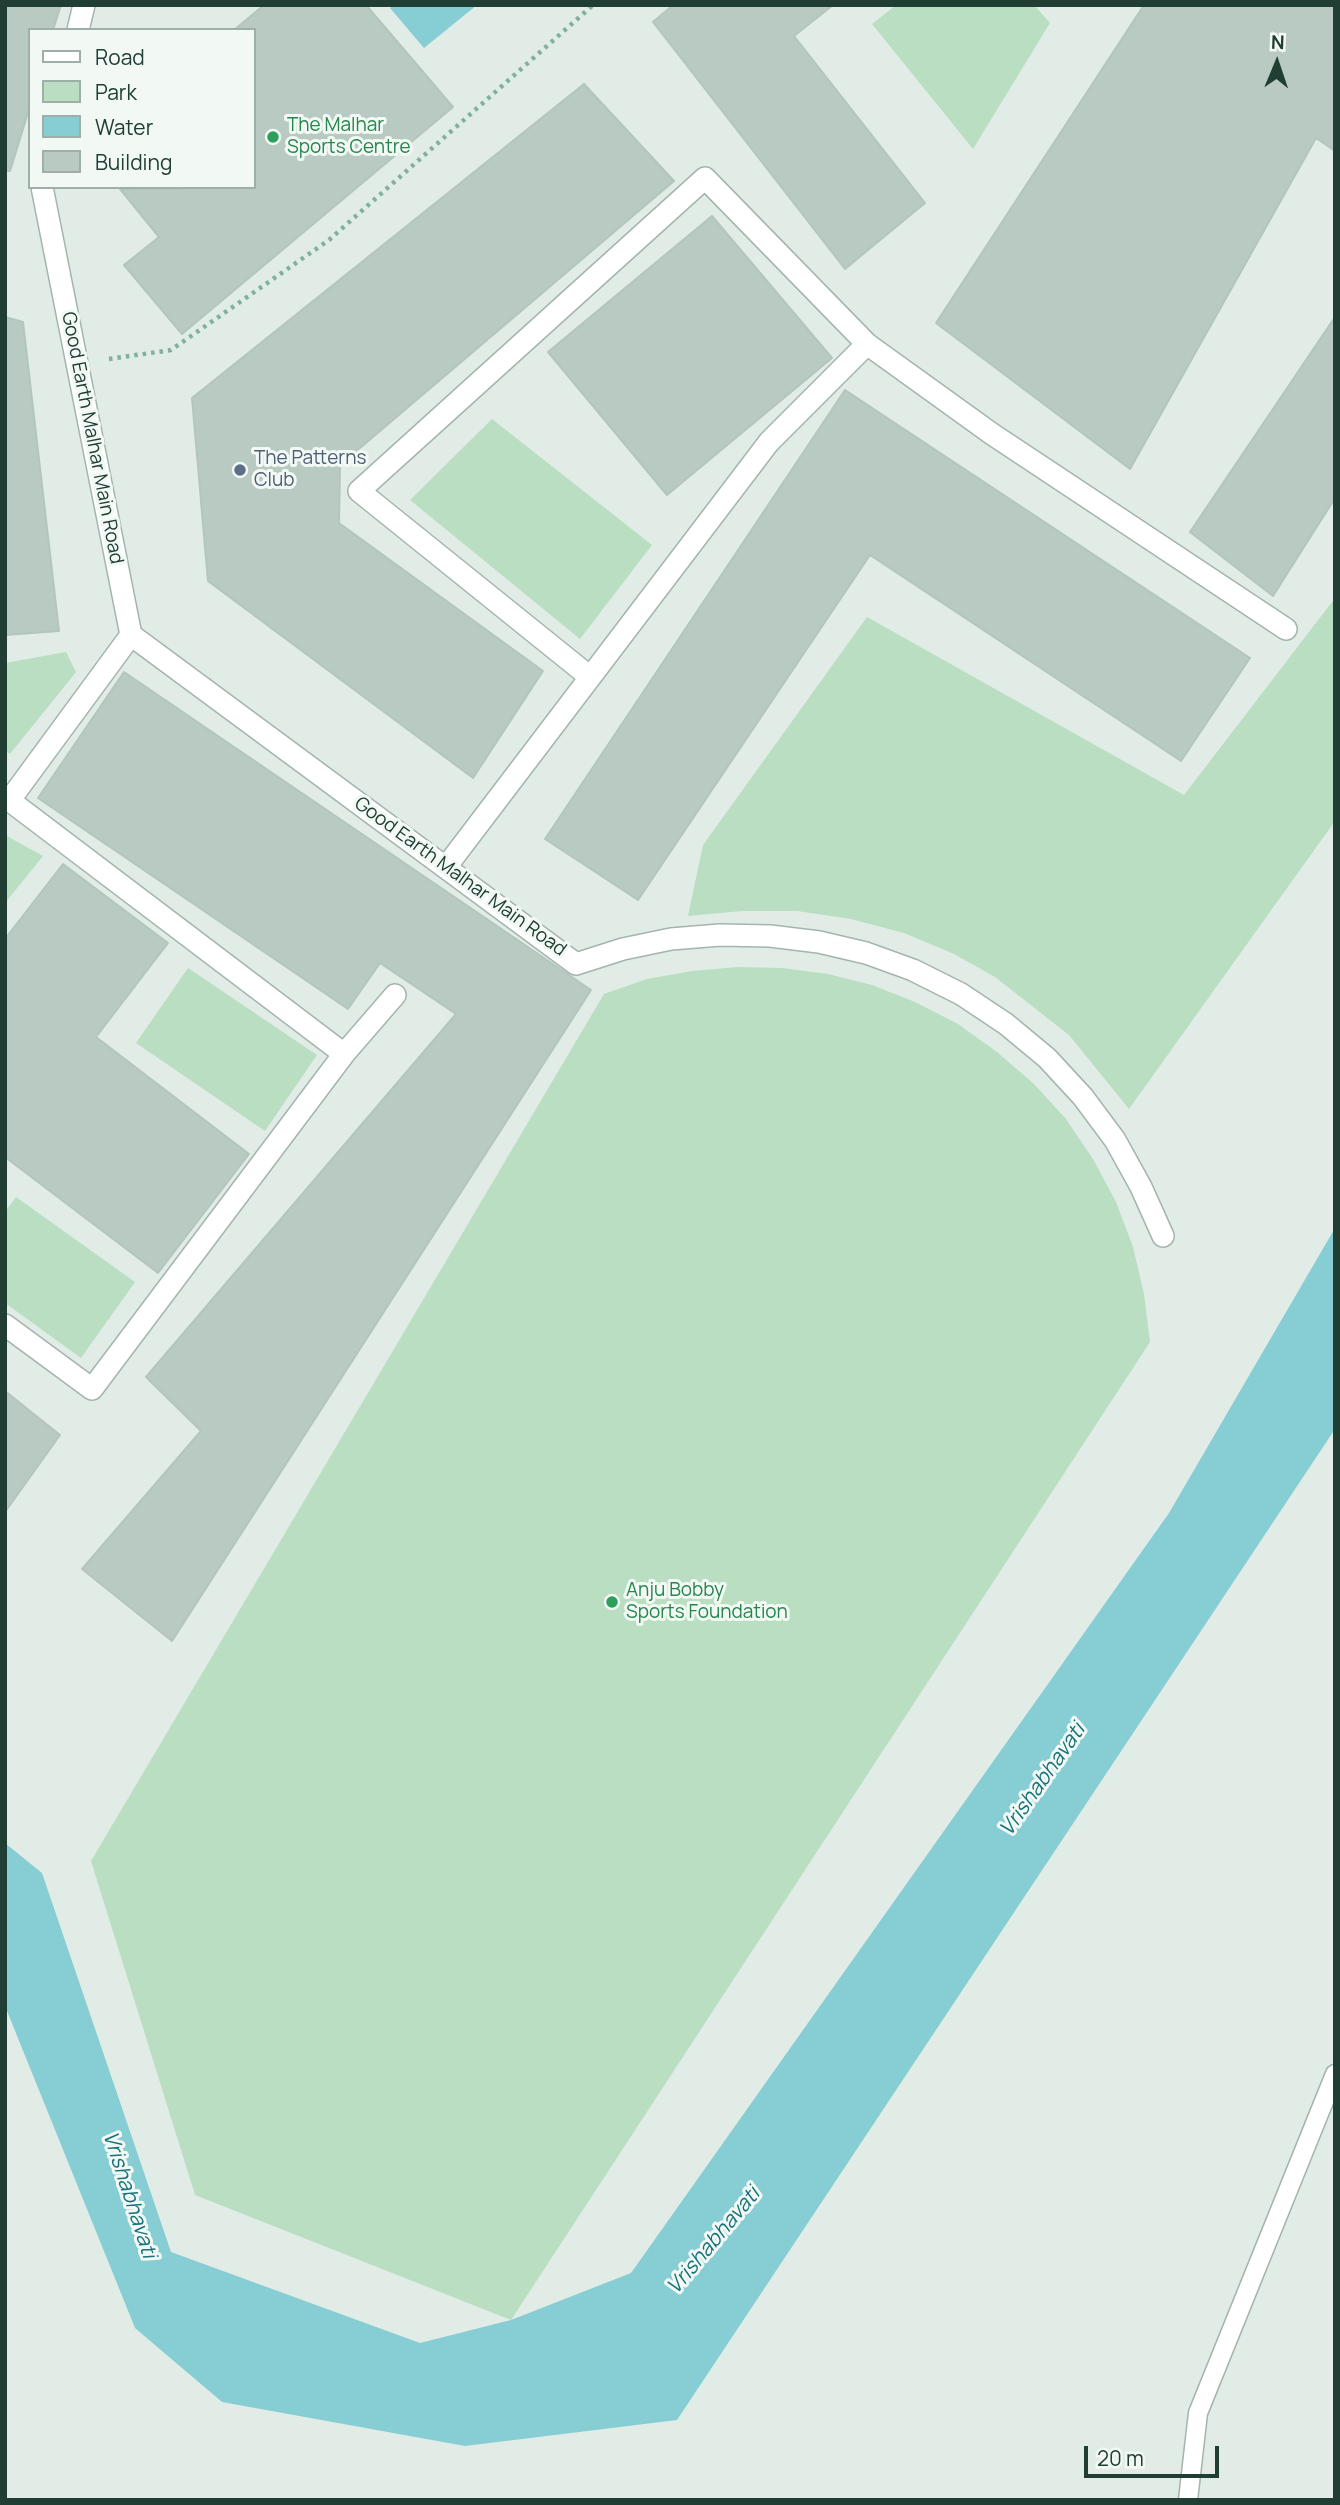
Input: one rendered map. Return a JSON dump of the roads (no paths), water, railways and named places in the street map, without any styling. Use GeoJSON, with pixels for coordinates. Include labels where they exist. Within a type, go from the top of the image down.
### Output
{"type":"FeatureCollection","features":[{"type":"Feature","properties":{"kind":"street"},"geometry":{"type":"LineString","coordinates":[[79,28],[85,5]]}},
{"type":"Feature","properties":{"kind":"street"},"geometry":{"type":"LineString","coordinates":[[590,677],[359,491],[705,178],[867,344],[992,434],[1286,629]]}},
{"type":"Feature","properties":{"kind":"street","name":"Good Earth Malhar Main Road"},"geometry":{"type":"LineString","coordinates":[[42,189],[131,635],[576,964],[623,949],[671,939],[720,935],[769,936],[819,942],[866,953],[913,970],[961,994],[1016,1032],[1083,1097],[1122,1152],[1142,1187],[1163,1236]]}},
{"type":"Feature","properties":{"kind":"street"},"geometry":{"type":"LineString","coordinates":[[446,867],[769,442],[867,344]]}},
{"type":"Feature","properties":{"kind":"street"},"geometry":{"type":"LineString","coordinates":[[131,635],[7,799],[344,1055]]}},
{"type":"Feature","properties":{"kind":"street"},"geometry":{"type":"LineString","coordinates":[[5,1325],[92,1390],[344,1055],[395,995]]}},
{"type":"Feature","properties":{"kind":"lane"},"geometry":{"type":"LineString","coordinates":[[1188,2500],[1198,2413],[1335,2074]]}},
{"type":"Feature","properties":{"kind":"water"},"geometry":{"type":"Polygon","coordinates":[[[394,5],[477,5],[424,48],[390,8],[394,5]]]}},
{"type":"Feature","properties":{"kind":"water","name":"Vrishabhavati"},"geometry":{"type":"Polygon","coordinates":[[[1335,1228],[1335,1429],[677,2420],[465,2446],[222,2402],[135,2328],[5,2006],[5,1843],[42,1873],[171,2252],[420,2343],[511,2320],[631,2273],[1169,1513],[1335,1228]]]}},
{"type":"Feature","properties":{"kind":"place","name":"The Malhar Sports Centre"},"geometry":{"type":"Point","coordinates":[273,137]}},
{"type":"Feature","properties":{"kind":"place","name":"The Patterns Club"},"geometry":{"type":"Point","coordinates":[240,470]}},
{"type":"Feature","properties":{"kind":"place","name":"Anju Bobby Sports Foundation"},"geometry":{"type":"Point","coordinates":[612,1602]}}]}
